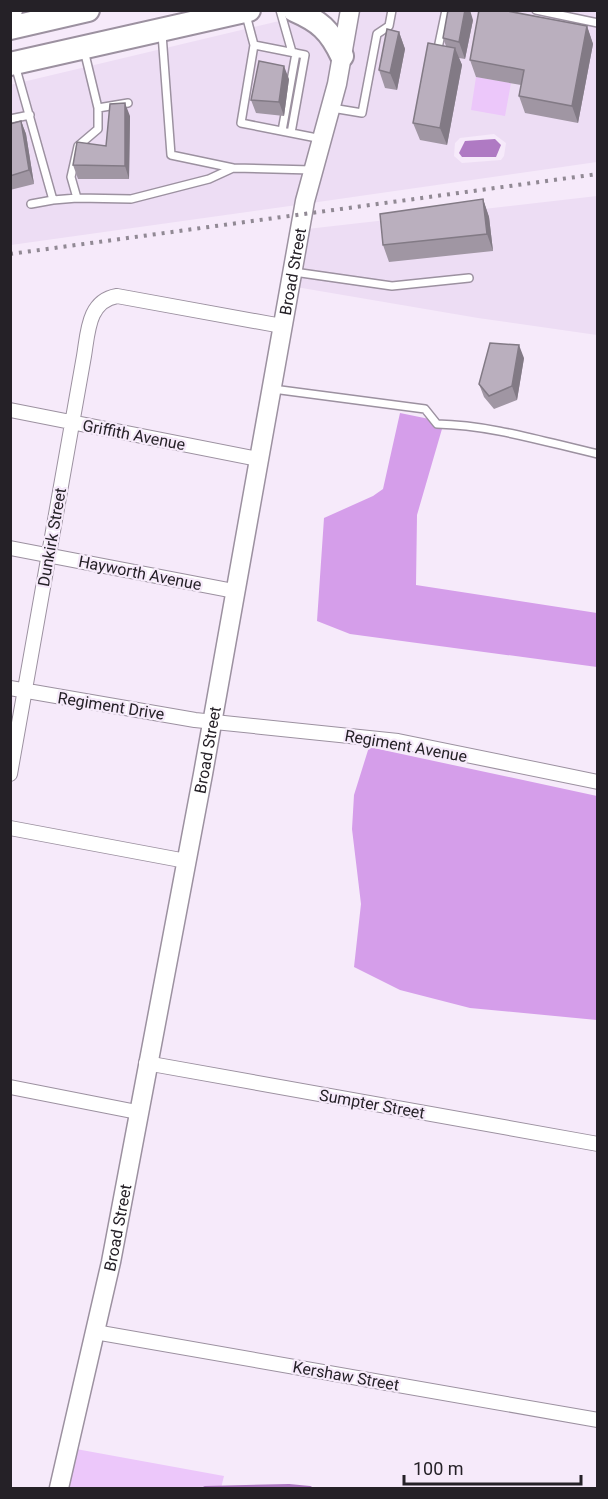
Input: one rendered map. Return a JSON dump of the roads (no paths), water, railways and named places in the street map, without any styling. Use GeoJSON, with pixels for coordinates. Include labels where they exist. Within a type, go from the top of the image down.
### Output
{"type":"FeatureCollection","features":[{"type":"Feature","properties":{"kind":"highway"},"geometry":{"type":"LineString","coordinates":[[10,28],[88,10]]}},
{"type":"Feature","properties":{"kind":"highway"},"geometry":{"type":"LineString","coordinates":[[152,33],[172,14],[188,10]]}},
{"type":"Feature","properties":{"kind":"highway"},"geometry":{"type":"LineString","coordinates":[[294,10],[316,20],[334,39],[342,56]]}},
{"type":"Feature","properties":{"kind":"highway"},"geometry":{"type":"LineString","coordinates":[[12,63],[247,11]]}},
{"type":"Feature","properties":{"kind":"street","name":"Broad Street"},"geometry":{"type":"LineString","coordinates":[[59,1488],[95,1332],[213,721],[234,591],[292,272],[313,170],[331,108],[350,10]]}},
{"type":"Feature","properties":{"kind":"street","name":"Dunkirk Street"},"geometry":{"type":"LineString","coordinates":[[10,774],[90,321],[99,302],[117,296],[282,326]]}},
{"type":"Feature","properties":{"kind":"street","name":"Griffith Avenue"},"geometry":{"type":"LineString","coordinates":[[10,410],[258,459]]}},
{"type":"Feature","properties":{"kind":"street","name":"Hayworth Avenue"},"geometry":{"type":"LineString","coordinates":[[10,548],[234,591]]}},
{"type":"Feature","properties":{"kind":"street","name":"Regiment Drive"},"geometry":{"type":"LineString","coordinates":[[10,687],[213,721]]}},
{"type":"Feature","properties":{"kind":"street","name":"Regiment Avenue"},"geometry":{"type":"LineString","coordinates":[[213,721],[398,741],[597,782]]}},
{"type":"Feature","properties":{"kind":"street"},"geometry":{"type":"LineString","coordinates":[[10,828],[186,861]]}},
{"type":"Feature","properties":{"kind":"street","name":"Sumpter Street"},"geometry":{"type":"LineString","coordinates":[[146,1063],[597,1144]]}},
{"type":"Feature","properties":{"kind":"street"},"geometry":{"type":"LineString","coordinates":[[10,1087],[137,1112]]}},
{"type":"Feature","properties":{"kind":"street","name":"Kershaw Street"},"geometry":{"type":"LineString","coordinates":[[95,1332],[597,1420]]}},
{"type":"Feature","properties":{"kind":"lane"},"geometry":{"type":"LineString","coordinates":[[280,10],[294,53],[282,131]]}},
{"type":"Feature","properties":{"kind":"lane"},"geometry":{"type":"LineString","coordinates":[[331,108],[362,113],[378,34],[389,26],[392,10]]}},
{"type":"Feature","properties":{"kind":"lane"},"geometry":{"type":"LineString","coordinates":[[436,56],[446,10]]}},
{"type":"Feature","properties":{"kind":"lane"},"geometry":{"type":"LineString","coordinates":[[537,10],[597,23]]}},
{"type":"Feature","properties":{"kind":"lane"},"geometry":{"type":"LineString","coordinates":[[247,11],[254,45],[241,123],[322,139]]}},
{"type":"Feature","properties":{"kind":"lane"},"geometry":{"type":"LineString","coordinates":[[152,33],[171,155],[233,168],[313,170]]}},
{"type":"Feature","properties":{"kind":"lane"},"geometry":{"type":"LineString","coordinates":[[254,45],[305,55],[291,133]]}},
{"type":"Feature","properties":{"kind":"lane"},"geometry":{"type":"LineString","coordinates":[[77,198],[71,177],[78,146],[98,129],[98,108],[84,48]]}},
{"type":"Feature","properties":{"kind":"lane"},"geometry":{"type":"LineString","coordinates":[[12,63],[30,115],[53,200]]}},
{"type":"Feature","properties":{"kind":"lane"},"geometry":{"type":"LineString","coordinates":[[98,108],[128,102]]}},
{"type":"Feature","properties":{"kind":"lane"},"geometry":{"type":"LineString","coordinates":[[10,119],[30,115]]}},
{"type":"Feature","properties":{"kind":"lane"},"geometry":{"type":"LineString","coordinates":[[31,204],[77,198],[130,199],[209,179],[233,168]]}},
{"type":"Feature","properties":{"kind":"lane"},"geometry":{"type":"LineString","coordinates":[[292,272],[392,286],[470,278]]}},
{"type":"Feature","properties":{"kind":"lane"},"geometry":{"type":"LineString","coordinates":[[270,388],[315,392],[425,409],[437,424],[459,425],[526,437],[597,454]]}},
{"type":"Feature","properties":{"kind":"waterway"},"geometry":{"type":"LineString","coordinates":[[205,1488],[289,1486],[310,1488]]}},
{"type":"Feature","properties":{"kind":"railway"},"geometry":{"type":"LineString","coordinates":[[10,254],[598,174]]}}]}
